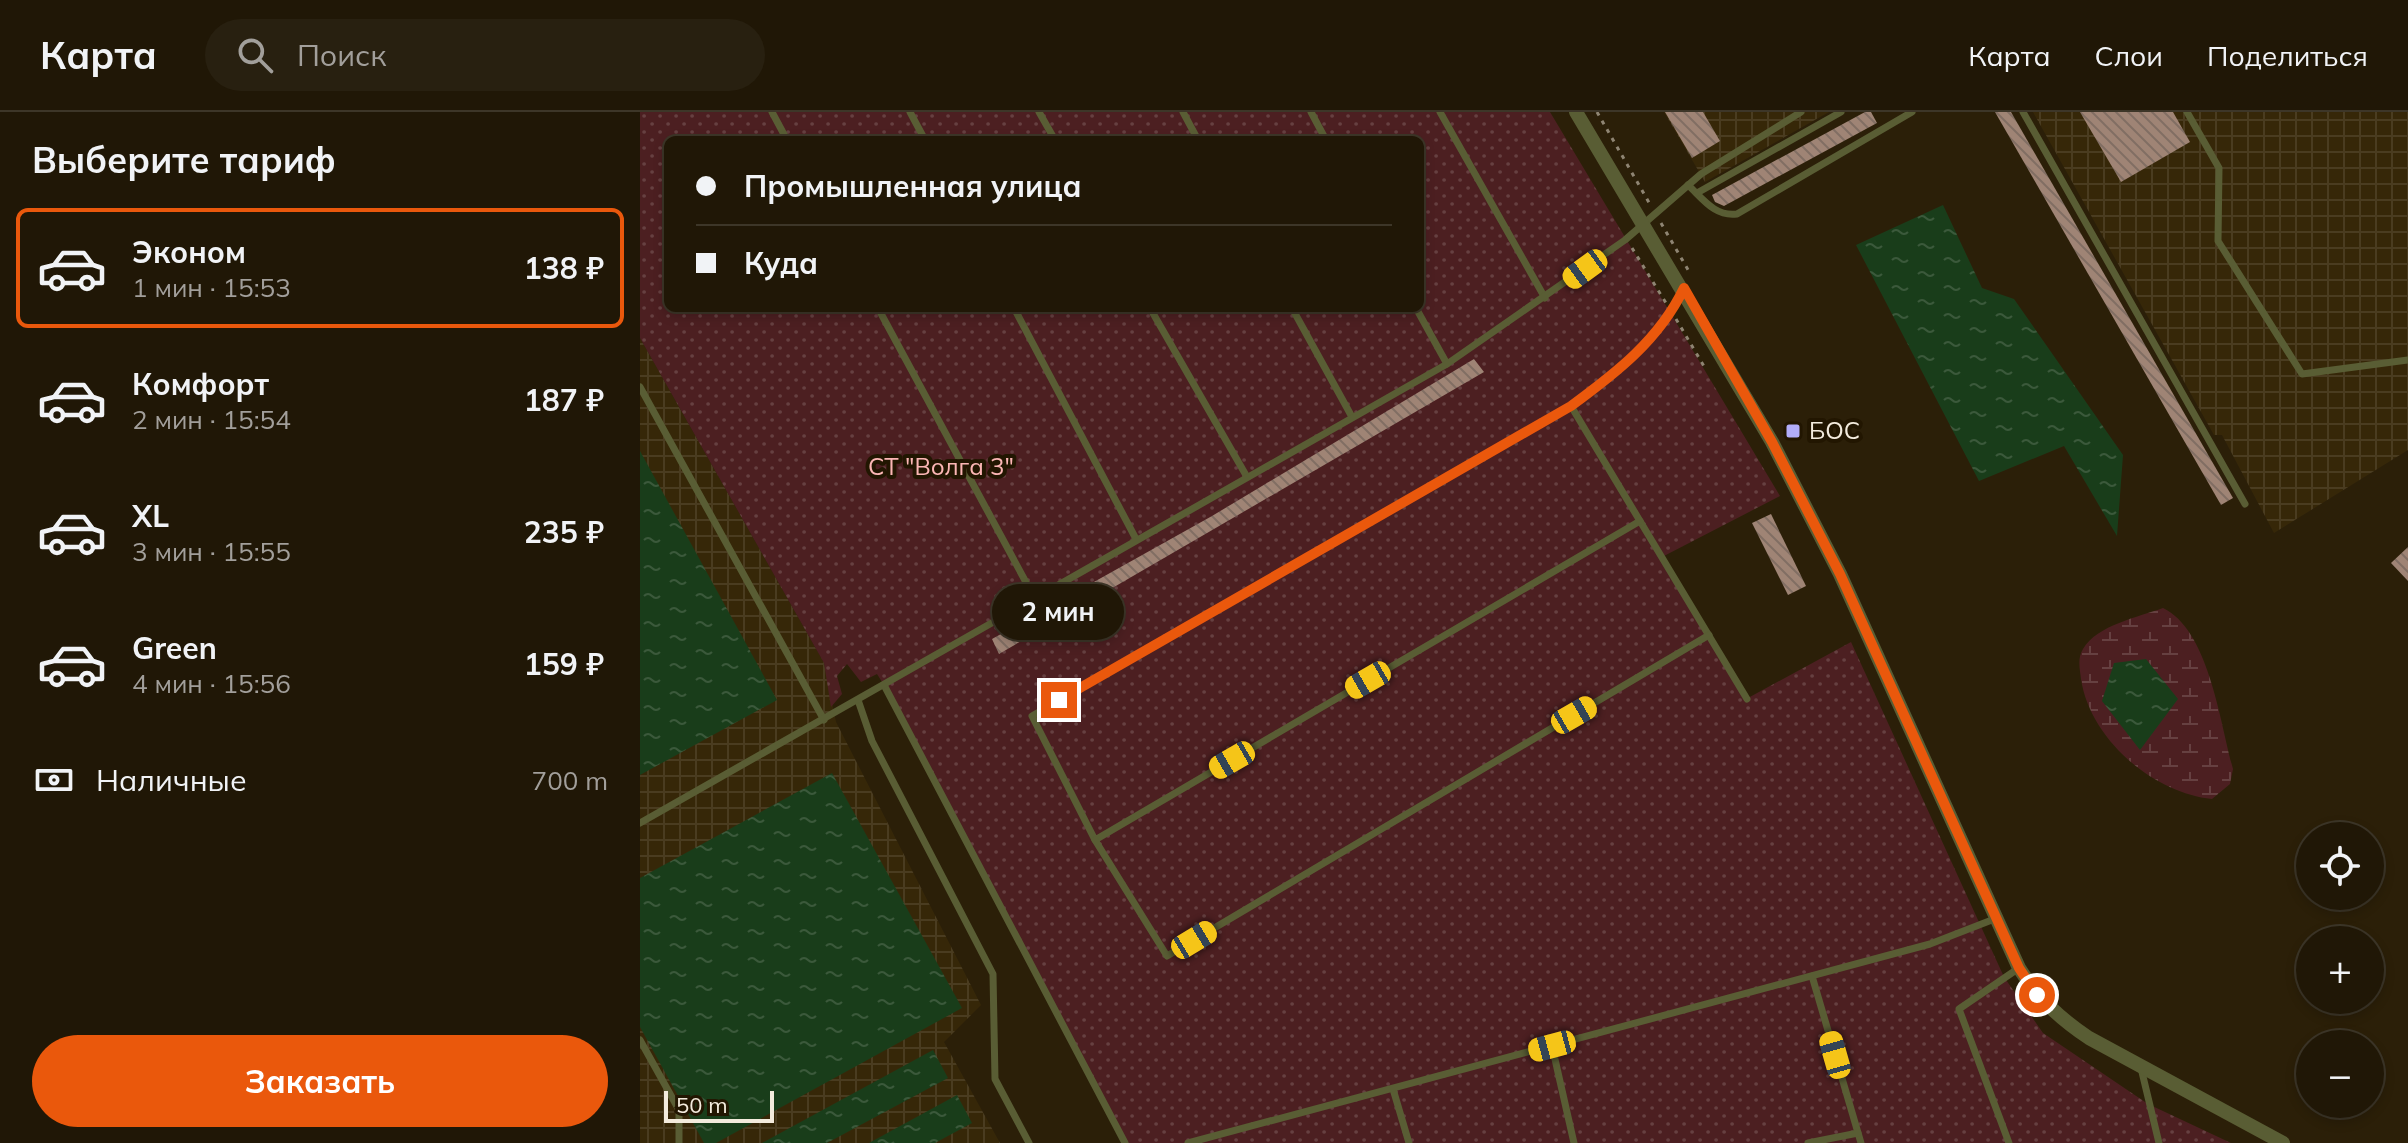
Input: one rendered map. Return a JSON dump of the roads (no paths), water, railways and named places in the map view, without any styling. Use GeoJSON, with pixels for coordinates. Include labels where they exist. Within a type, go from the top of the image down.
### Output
{"type":"FeatureCollection","features":[{"type":"Feature","properties":{"kind":"street"},"geometry":{"type":"LineString","coordinates":[[1576,112],[1684,288],[1772,442],[1840,574],[2019,968],[2037,995],[2061,1019],[2141,1068],[2283,1143]]}},
{"type":"Feature","properties":{"kind":"lane"},"geometry":{"type":"LineString","coordinates":[[772,112],[785,136]]}},
{"type":"Feature","properties":{"kind":"lane"},"geometry":{"type":"LineString","coordinates":[[910,112],[923,136]]}},
{"type":"Feature","properties":{"kind":"lane"},"geometry":{"type":"LineString","coordinates":[[1039,112],[1053,136]]}},
{"type":"Feature","properties":{"kind":"lane"},"geometry":{"type":"LineString","coordinates":[[1183,112],[1196,136]]}},
{"type":"Feature","properties":{"kind":"lane"},"geometry":{"type":"LineString","coordinates":[[1311,112],[1324,136]]}},
{"type":"Feature","properties":{"kind":"lane"},"geometry":{"type":"LineString","coordinates":[[1440,112],[1545,298]]}},
{"type":"Feature","properties":{"kind":"lane"},"geometry":{"type":"LineString","coordinates":[[640,823],[1447,364],[1545,298],[1644,224],[1688,185],[1801,112]]}},
{"type":"Feature","properties":{"kind":"lane"},"geometry":{"type":"LineString","coordinates":[[1697,193],[1841,112]]}},
{"type":"Feature","properties":{"kind":"lane"},"geometry":{"type":"LineString","coordinates":[[1688,185],[1716,211],[1725,216],[1737,214],[1912,112]]}},
{"type":"Feature","properties":{"kind":"lane"},"geometry":{"type":"LineString","coordinates":[[2023,112],[2245,504]]}},
{"type":"Feature","properties":{"kind":"lane"},"geometry":{"type":"LineString","coordinates":[[2187,112],[2219,168],[2218,241],[2302,374],[2408,360]]}},
{"type":"Feature","properties":{"kind":"lane"},"geometry":{"type":"LineString","coordinates":[[1684,288],[1672,313],[1624,368],[1571,406],[1032,716],[1095,840],[1167,956],[1709,635]]}},
{"type":"Feature","properties":{"kind":"lane"},"geometry":{"type":"LineString","coordinates":[[880,312],[1035,599]]}},
{"type":"Feature","properties":{"kind":"lane"},"geometry":{"type":"LineString","coordinates":[[1016,312],[1136,539]]}},
{"type":"Feature","properties":{"kind":"lane"},"geometry":{"type":"LineString","coordinates":[[1152,312],[1247,477]]}},
{"type":"Feature","properties":{"kind":"lane"},"geometry":{"type":"LineString","coordinates":[[1294,312],[1352,417]]}},
{"type":"Feature","properties":{"kind":"lane"},"geometry":{"type":"LineString","coordinates":[[1418,312],[1447,364]]}},
{"type":"Feature","properties":{"kind":"lane"},"geometry":{"type":"LineString","coordinates":[[640,387],[824,720]]}},
{"type":"Feature","properties":{"kind":"lane"},"geometry":{"type":"LineString","coordinates":[[1571,406],[1747,699]]}},
{"type":"Feature","properties":{"kind":"lane"},"geometry":{"type":"LineString","coordinates":[[1095,840],[1640,521]]}},
{"type":"Feature","properties":{"kind":"lane"},"geometry":{"type":"LineString","coordinates":[[884,685],[1125,1143]]}},
{"type":"Feature","properties":{"kind":"lane"},"geometry":{"type":"LineString","coordinates":[[858,700],[872,741],[993,974],[995,1079],[1029,1143]]}},
{"type":"Feature","properties":{"kind":"lane"},"geometry":{"type":"LineString","coordinates":[[1188,1143],[1930,944],[1997,918]]}},
{"type":"Feature","properties":{"kind":"lane"},"geometry":{"type":"LineString","coordinates":[[2009,1143],[1959,1009],[2019,968]]}},
{"type":"Feature","properties":{"kind":"lane"},"geometry":{"type":"LineString","coordinates":[[1812,976],[1861,1143]]}},
{"type":"Feature","properties":{"kind":"lane"},"geometry":{"type":"LineString","coordinates":[[640,1040],[679,1110],[679,1143]]}},
{"type":"Feature","properties":{"kind":"lane"},"geometry":{"type":"LineString","coordinates":[[1552,1046],[1574,1143]]}},
{"type":"Feature","properties":{"kind":"lane"},"geometry":{"type":"LineString","coordinates":[[2141,1068],[2159,1143]]}},
{"type":"Feature","properties":{"kind":"lane"},"geometry":{"type":"LineString","coordinates":[[1393,1089],[1409,1143]]}},
{"type":"Feature","properties":{"kind":"lane"},"geometry":{"type":"LineString","coordinates":[[1808,1143],[1858,1133]]}},
{"type":"Feature","properties":{"kind":"water"},"geometry":{"type":"Polygon","coordinates":[[[1943,205],[1982,288],[2014,299],[2123,455],[2117,536],[2064,446],[1979,481],[1856,245],[1943,205]]]}},
{"type":"Feature","properties":{"kind":"water"},"geometry":{"type":"Polygon","coordinates":[[[640,451],[777,700],[640,775],[640,451]]]}},
{"type":"Feature","properties":{"kind":"water"},"geometry":{"type":"Polygon","coordinates":[[[2146,659],[2178,699],[2140,750],[2102,701],[2114,663],[2146,659]]]}},
{"type":"Feature","properties":{"kind":"water"},"geometry":{"type":"Polygon","coordinates":[[[832,773],[962,1008],[716,1143],[704,1143],[640,1027],[640,878],[832,773]]]}},
{"type":"Feature","properties":{"kind":"water"},"geometry":{"type":"Polygon","coordinates":[[[933,1050],[948,1078],[827,1143],[762,1143],[933,1050]]]}},
{"type":"Feature","properties":{"kind":"water"},"geometry":{"type":"Polygon","coordinates":[[[957,1095],[972,1123],[935,1143],[869,1143],[957,1095]]]}},
{"type":"Feature","properties":{"kind":"place","name":"БОС"},"geometry":{"type":"Point","coordinates":[1793,431]}},
{"type":"Feature","properties":{"kind":"park label","name":"СТ \"Волга 3\""},"geometry":{"type":"Point","coordinates":[941,467]}}]}
